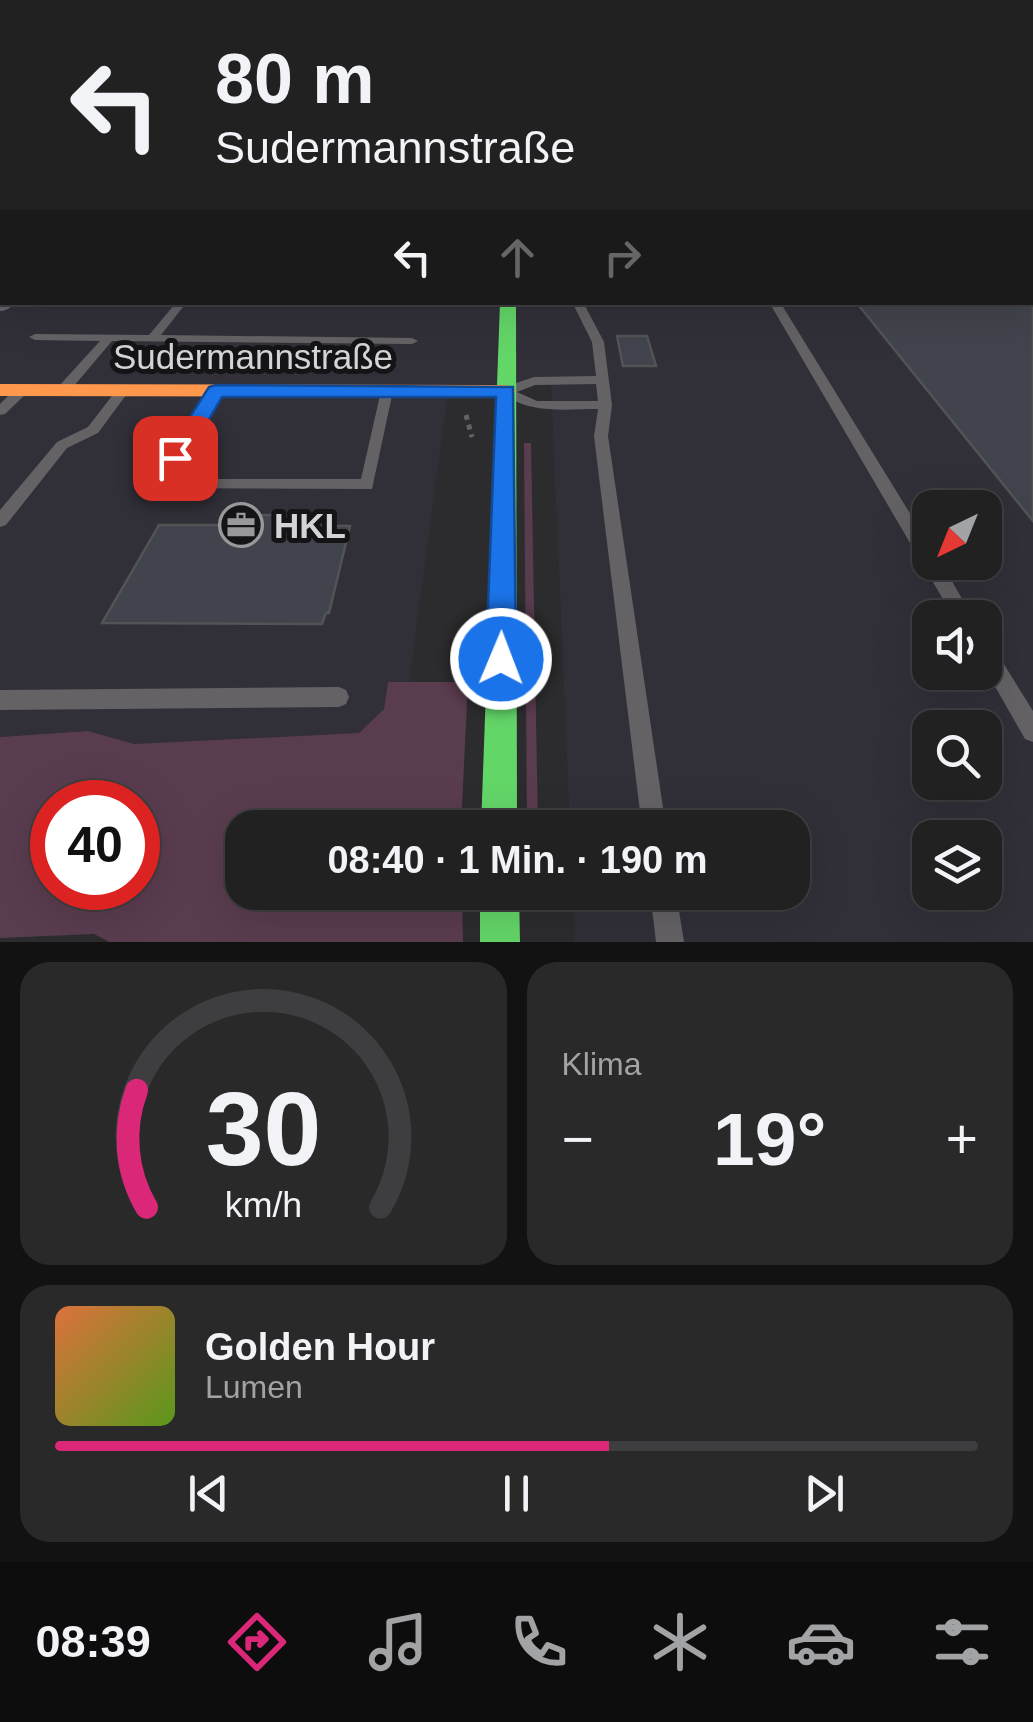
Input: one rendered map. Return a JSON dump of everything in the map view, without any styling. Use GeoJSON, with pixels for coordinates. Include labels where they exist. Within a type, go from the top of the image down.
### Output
{"type":"FeatureCollection","features":[{"type":"Feature","properties":{"kind":"street"},"geometry":{"type":"LineString","coordinates":[[499,810],[508,305]]}},
{"type":"Feature","properties":{"kind":"street","name":"Sudermannstraße"},"geometry":{"type":"LineString","coordinates":[[11,390],[506,391]]}},
{"type":"Feature","properties":{"kind":"street"},"geometry":{"type":"LineString","coordinates":[[500,910],[500,942]]}},
{"type":"Feature","properties":{"kind":"lane"},"geometry":{"type":"LineString","coordinates":[[578,305],[598,342],[604,380],[600,436],[652,810]]}},
{"type":"Feature","properties":{"kind":"lane"},"geometry":{"type":"LineString","coordinates":[[776,305],[912,532]]}},
{"type":"Feature","properties":{"kind":"lane"},"geometry":{"type":"LineString","coordinates":[[152,338],[178,306]]}},
{"type":"Feature","properties":{"kind":"lane"},"geometry":{"type":"LineString","coordinates":[[35,336],[412,340]]}},
{"type":"Feature","properties":{"kind":"lane"},"geometry":{"type":"LineString","coordinates":[[63,390],[110,337]]}},
{"type":"Feature","properties":{"kind":"lane"},"geometry":{"type":"LineString","coordinates":[[506,391],[534,381],[604,380]]}},
{"type":"Feature","properties":{"kind":"lane"},"geometry":{"type":"LineString","coordinates":[[0,410],[11,390]]}},
{"type":"Feature","properties":{"kind":"lane"},"geometry":{"type":"LineString","coordinates":[[0,521],[62,445],[93,430],[123,390]]}},
{"type":"Feature","properties":{"kind":"lane"},"geometry":{"type":"LineString","coordinates":[[216,391],[159,484],[367,486],[387,391]]}},
{"type":"Feature","properties":{"kind":"lane"},"geometry":{"type":"LineString","coordinates":[[506,391],[535,405],[605,405]]}},
{"type":"Feature","properties":{"kind":"lane"},"geometry":{"type":"LineString","coordinates":[[1002,680],[1033,731]]}},
{"type":"Feature","properties":{"kind":"lane"},"geometry":{"type":"LineString","coordinates":[[0,700],[340,697]]}},
{"type":"Feature","properties":{"kind":"lane"},"geometry":{"type":"LineString","coordinates":[[666,910],[670,942]]}},
{"type":"Feature","properties":{"kind":"shaded area"},"geometry":{"type":"Polygon","coordinates":[[[0,305],[1033,305],[1033,942],[575,942],[574,910],[810,910],[810,810],[569,810],[551,385],[449,384],[409,682],[388,682],[384,709],[359,733],[134,744],[88,731],[0,737],[0,305]]]}},
{"type":"Feature","properties":{"kind":"shaded area"},"geometry":{"type":"Polygon","coordinates":[[[524,443],[531,443],[538,810],[527,810],[524,443]]]}},
{"type":"Feature","properties":{"kind":"shaded area"},"geometry":{"type":"Polygon","coordinates":[[[388,682],[468,682],[462,810],[225,810],[225,910],[462,910],[463,942],[110,942],[94,934],[0,938],[0,737],[88,731],[134,744],[359,733],[384,709],[388,682]]]}},
{"type":"Feature","properties":{"kind":"building"},"geometry":{"type":"Polygon","coordinates":[[[858,305],[1033,305],[1033,521],[858,305]]]}},
{"type":"Feature","properties":{"kind":"building"},"geometry":{"type":"Polygon","coordinates":[[[617,336],[647,336],[656,366],[623,366],[617,336]]]}},
{"type":"Feature","properties":{"kind":"building"},"geometry":{"type":"Polygon","coordinates":[[[226,515],[291,515],[287,525],[350,526],[329,613],[322,624],[102,623],[159,525],[221,525],[226,515]]]}},
{"type":"Feature","properties":{"kind":"traffic: fast"},"geometry":{"type":"LineString","coordinates":[[499,810],[508,305]]}},
{"type":"Feature","properties":{"kind":"traffic: fast"},"geometry":{"type":"LineString","coordinates":[[499,910],[500,942]]}},
{"type":"Feature","properties":{"kind":"traffic: slow"},"geometry":{"type":"LineString","coordinates":[[0,390],[506,391]]}},
{"type":"Feature","properties":{"kind":"place","name":"HKL"},"geometry":{"type":"Point","coordinates":[241,525]}},
{"type":"Feature","properties":{"kind":"route"},"geometry":{"type":"LineString","coordinates":[[175,458],[216,391],[506,391],[501,659]]}}]}
